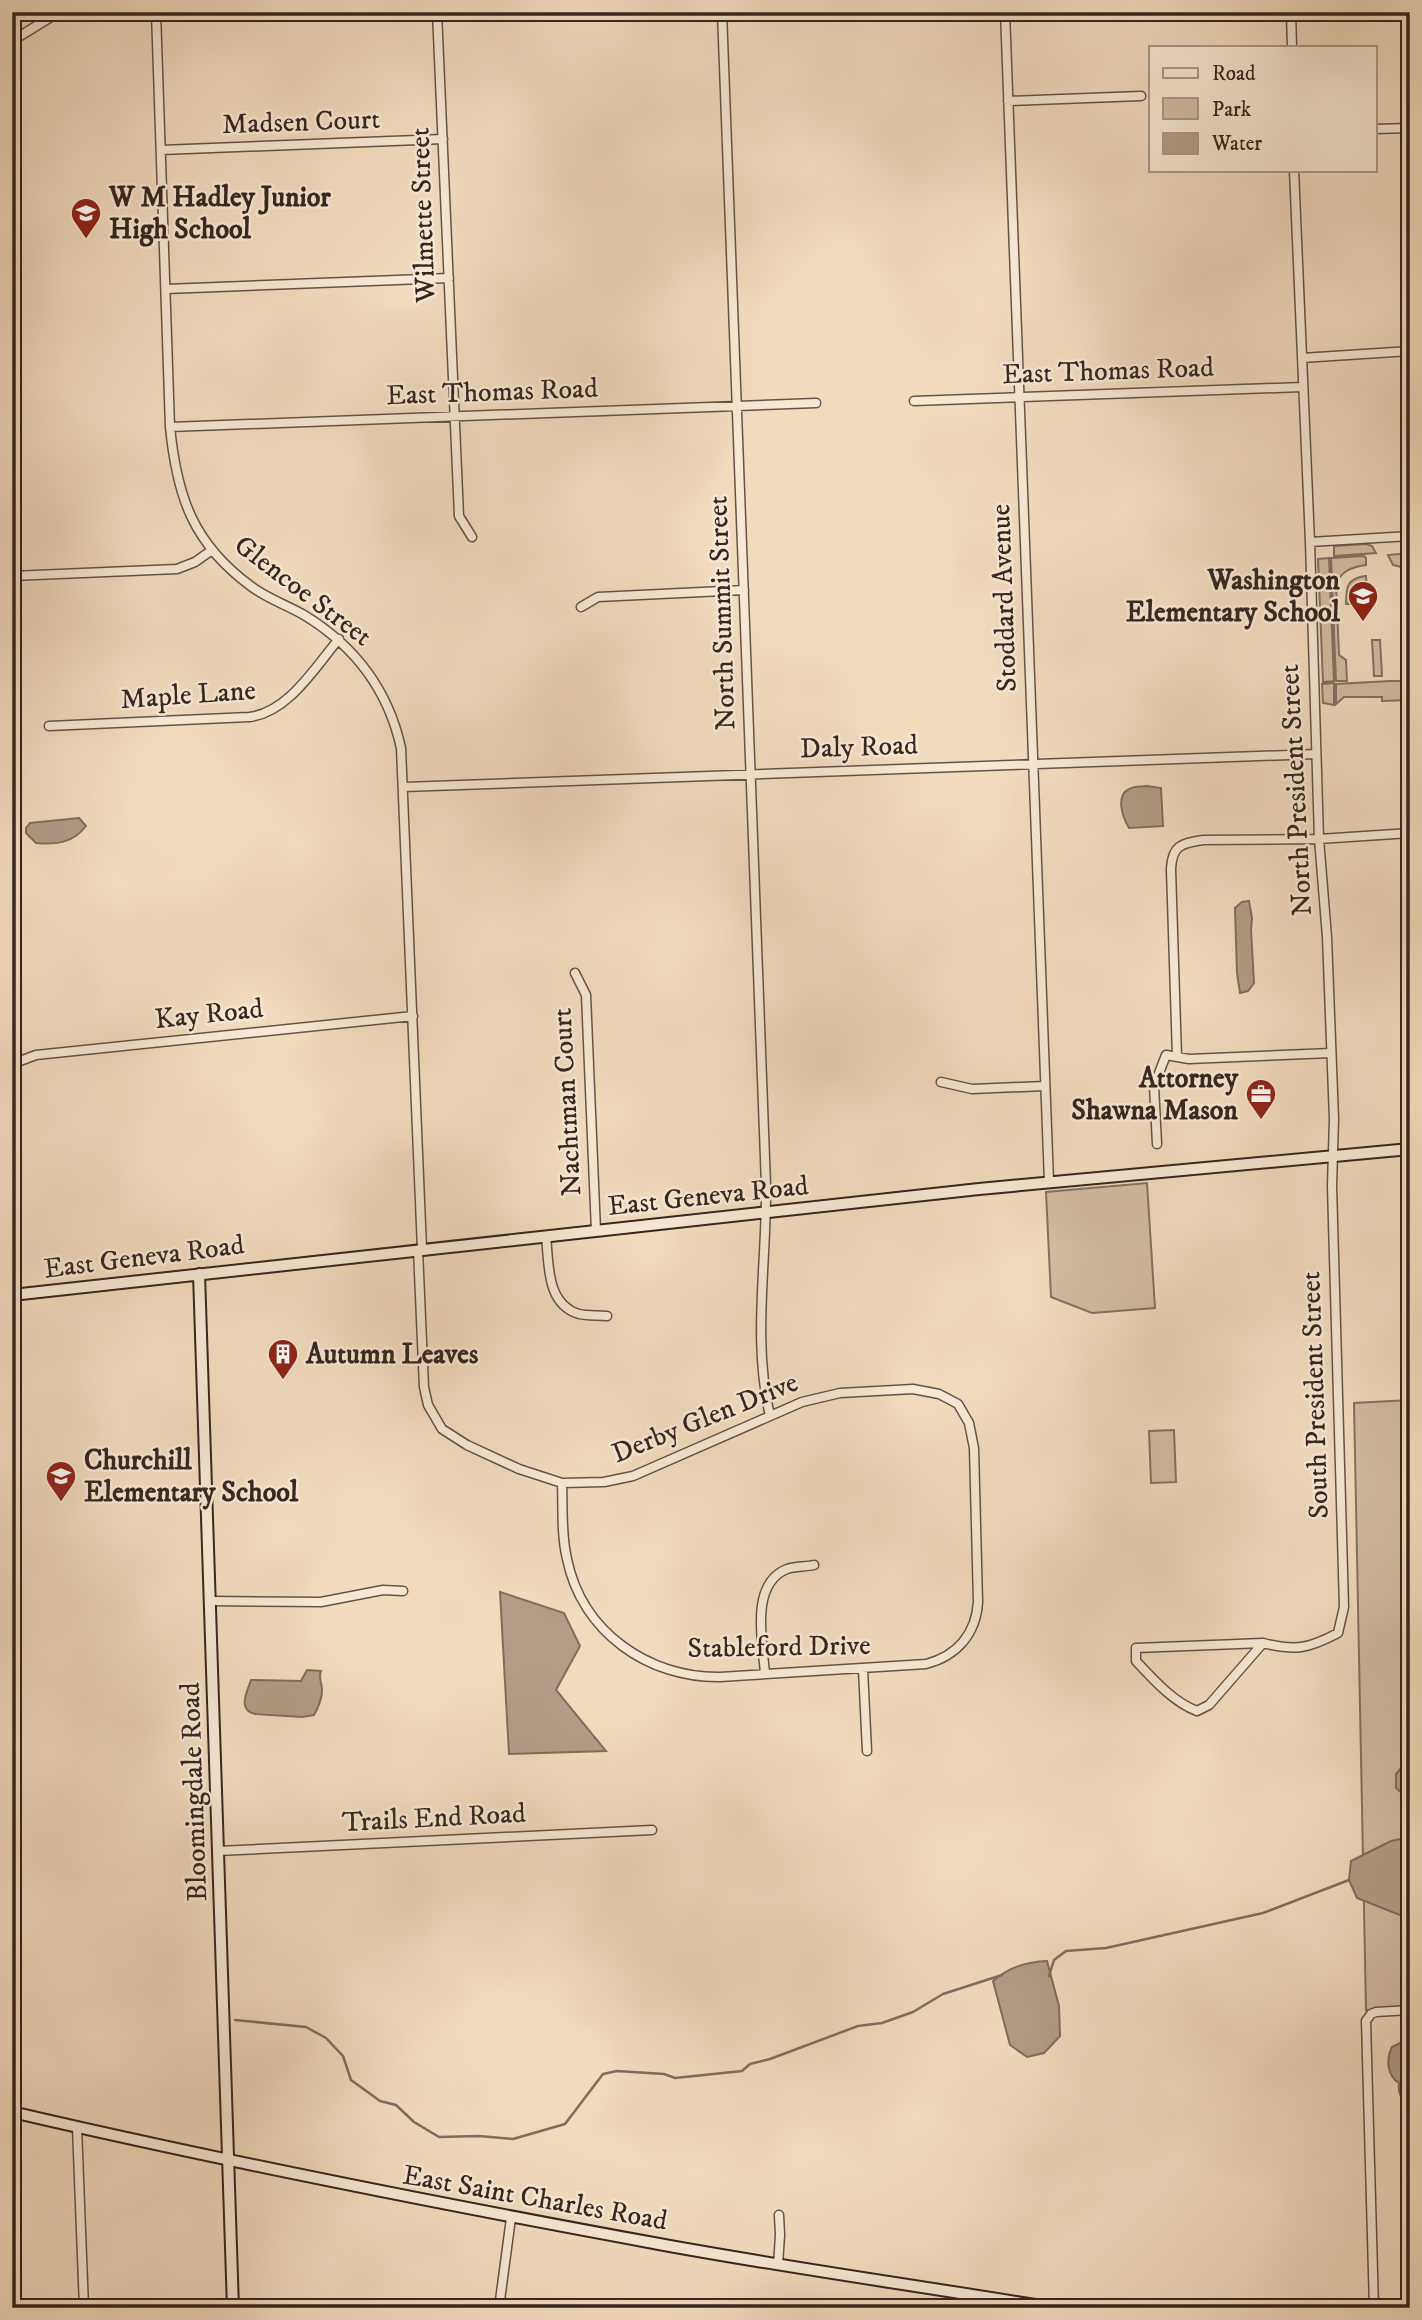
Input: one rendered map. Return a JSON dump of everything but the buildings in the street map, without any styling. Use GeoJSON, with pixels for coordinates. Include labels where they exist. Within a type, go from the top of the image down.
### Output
{"type":"FeatureCollection","features":[{"type":"Feature","properties":{"kind":"street"},"geometry":{"type":"LineString","coordinates":[[12,41],[59,12]]}},
{"type":"Feature","properties":{"kind":"street","name":"Glencoe Street"},"geometry":{"type":"LineString","coordinates":[[156,12],[170,427],[180,491],[212,550],[251,586],[303,614],[339,639],[365,666],[387,704],[401,748],[413,1016],[424,1387],[428,1405],[442,1429]]}},
{"type":"Feature","properties":{"kind":"street","name":"Wilmette Street"},"geometry":{"type":"LineString","coordinates":[[438,12],[459,516],[472,537]]}},
{"type":"Feature","properties":{"kind":"street","name":"North Summit Street"},"geometry":{"type":"LineString","coordinates":[[722,12],[766,1213],[760,1324],[761,1372],[770,1416]]}},
{"type":"Feature","properties":{"kind":"street","name":"Stoddard Avenue"},"geometry":{"type":"LineString","coordinates":[[1004,12],[1049,1182]]}},
{"type":"Feature","properties":{"kind":"street"},"geometry":{"type":"LineString","coordinates":[[1291,12],[1292,46]]}},
{"type":"Feature","properties":{"kind":"street"},"geometry":{"type":"LineString","coordinates":[[1008,101],[1141,96]]}},
{"type":"Feature","properties":{"kind":"street"},"geometry":{"type":"LineString","coordinates":[[1376,129],[1410,128]]}},
{"type":"Feature","properties":{"kind":"street","name":"Madsen Court"},"geometry":{"type":"LineString","coordinates":[[161,150],[443,139]]}},
{"type":"Feature","properties":{"kind":"street","name":"North President Street"},"geometry":{"type":"LineString","coordinates":[[1294,172],[1333,1156]]}},
{"type":"Feature","properties":{"kind":"street"},"geometry":{"type":"LineString","coordinates":[[166,289],[449,278]]}},
{"type":"Feature","properties":{"kind":"street"},"geometry":{"type":"LineString","coordinates":[[1302,358],[1410,351]]}},
{"type":"Feature","properties":{"kind":"street","name":"East Thomas Road"},"geometry":{"type":"LineString","coordinates":[[914,401],[1303,387]]}},
{"type":"Feature","properties":{"kind":"street","name":"East Thomas Road"},"geometry":{"type":"LineString","coordinates":[[170,427],[816,403]]}},
{"type":"Feature","properties":{"kind":"street"},"geometry":{"type":"LineString","coordinates":[[1310,542],[1410,536]]}},
{"type":"Feature","properties":{"kind":"street"},"geometry":{"type":"LineString","coordinates":[[12,576],[177,569],[195,562],[212,550]]}},
{"type":"Feature","properties":{"kind":"street"},"geometry":{"type":"LineString","coordinates":[[581,607],[598,597],[744,590]]}},
{"type":"Feature","properties":{"kind":"street","name":"Maple Lane"},"geometry":{"type":"LineString","coordinates":[[49,726],[264,715],[283,705],[339,639]]}},
{"type":"Feature","properties":{"kind":"street","name":"Daly Road"},"geometry":{"type":"LineString","coordinates":[[404,787],[1316,754]]}},
{"type":"Feature","properties":{"kind":"street"},"geometry":{"type":"LineString","coordinates":[[1177,1057],[1172,856],[1185,842],[1319,839],[1410,833]]}},
{"type":"Feature","properties":{"kind":"street","name":"Nachtman Court"},"geometry":{"type":"LineString","coordinates":[[575,972],[586,995],[596,1231]]}},
{"type":"Feature","properties":{"kind":"street","name":"Kay Road"},"geometry":{"type":"LineString","coordinates":[[12,1064],[36,1055],[413,1016]]}},
{"type":"Feature","properties":{"kind":"street"},"geometry":{"type":"LineString","coordinates":[[1157,1144],[1154,1086],[1167,1055],[1189,1059],[1331,1053]]}},
{"type":"Feature","properties":{"kind":"street"},"geometry":{"type":"LineString","coordinates":[[941,1082],[967,1088],[1045,1086]]}},
{"type":"Feature","properties":{"kind":"street","name":"East Geneva Road"},"geometry":{"type":"LineString","coordinates":[[12,1295],[1049,1182],[1410,1149]]}},
{"type":"Feature","properties":{"kind":"street","name":"South President Street"},"geometry":{"type":"LineString","coordinates":[[1263,1643],[1283,1648],[1316,1644],[1338,1633],[1344,1607],[1333,1156]]}},
{"type":"Feature","properties":{"kind":"street"},"geometry":{"type":"LineString","coordinates":[[546,1236],[552,1289],[562,1304],[580,1314],[607,1316]]}},
{"type":"Feature","properties":{"kind":"street","name":"Bloomingdale Road"},"geometry":{"type":"LineString","coordinates":[[199,1274],[233,2308]]}},
{"type":"Feature","properties":{"kind":"street","name":"Derby Glen Drive"},"geometry":{"type":"LineString","coordinates":[[442,1429],[467,1445],[519,1469],[562,1483],[604,1482],[633,1476],[814,1398],[840,1393],[921,1390],[953,1400],[969,1423],[974,1448],[978,1602],[976,1616]]}},
{"type":"Feature","properties":{"kind":"street","name":"Stableford Drive"},"geometry":{"type":"LineString","coordinates":[[562,1483],[564,1544],[570,1571],[583,1603],[610,1637],[648,1663],[679,1674],[708,1677],[918,1665],[940,1660],[963,1644],[976,1616]]}},
{"type":"Feature","properties":{"kind":"street"},"geometry":{"type":"LineString","coordinates":[[765,1674],[761,1608],[765,1591],[786,1569],[814,1565]]}},
{"type":"Feature","properties":{"kind":"street"},"geometry":{"type":"LineString","coordinates":[[211,1601],[321,1602],[383,1590],[403,1591]]}},
{"type":"Feature","properties":{"kind":"street"},"geometry":{"type":"LineString","coordinates":[[1263,1643],[1209,1705],[1197,1711],[1187,1707],[1162,1687],[1136,1661],[1136,1648],[1263,1643]]}},
{"type":"Feature","properties":{"kind":"street"},"geometry":{"type":"LineString","coordinates":[[863,1669],[867,1751]]}},
{"type":"Feature","properties":{"kind":"street","name":"Trails End Road"},"geometry":{"type":"LineString","coordinates":[[218,1850],[652,1830]]}},
{"type":"Feature","properties":{"kind":"street"},"geometry":{"type":"LineString","coordinates":[[1374,2308],[1365,2028],[1368,2017],[1376,2012],[1410,2010]]}},
{"type":"Feature","properties":{"kind":"street","name":"East Saint Charles Road"},"geometry":{"type":"LineString","coordinates":[[12,2112],[228,2161],[511,2218],[778,2265],[1052,2308]]}},
{"type":"Feature","properties":{"kind":"street"},"geometry":{"type":"LineString","coordinates":[[77,2127],[84,2308]]}},
{"type":"Feature","properties":{"kind":"street"},"geometry":{"type":"LineString","coordinates":[[778,2265],[779,2215]]}},
{"type":"Feature","properties":{"kind":"street"},"geometry":{"type":"LineString","coordinates":[[499,2308],[511,2218]]}},
{"type":"Feature","properties":{"kind":"green space"},"geometry":{"type":"Polygon","coordinates":[[[1334,546],[1372,546],[1376,553],[1334,556],[1334,546]]]}},
{"type":"Feature","properties":{"kind":"green space"},"geometry":{"type":"Polygon","coordinates":[[[1410,553],[1410,558],[1403,559],[1401,567],[1393,565],[1388,555],[1410,553]]]}},
{"type":"Feature","properties":{"kind":"green space"},"geometry":{"type":"Polygon","coordinates":[[[1364,556],[1366,565],[1347,570],[1336,585],[1339,655],[1346,660],[1347,681],[1336,681],[1331,558],[1364,556]]]}},
{"type":"Feature","properties":{"kind":"green space"},"geometry":{"type":"Polygon","coordinates":[[[1329,558],[1334,681],[1323,682],[1318,559],[1329,558]]]}},
{"type":"Feature","properties":{"kind":"green space"},"geometry":{"type":"Polygon","coordinates":[[[1366,576],[1367,591],[1348,592],[1349,604],[1346,604],[1346,593],[1351,581],[1366,576]]]}},
{"type":"Feature","properties":{"kind":"green space"},"geometry":{"type":"Polygon","coordinates":[[[1372,640],[1380,640],[1382,676],[1374,676],[1372,640]]]}},
{"type":"Feature","properties":{"kind":"green space"},"geometry":{"type":"Polygon","coordinates":[[[1410,681],[1410,700],[1382,701],[1382,697],[1344,697],[1336,704],[1336,684],[1410,681]]]}},
{"type":"Feature","properties":{"kind":"green space"},"geometry":{"type":"Polygon","coordinates":[[[1334,683],[1334,705],[1323,703],[1322,684],[1334,683]]]}},
{"type":"Feature","properties":{"kind":"green space"},"geometry":{"type":"Polygon","coordinates":[[[1147,1183],[1155,1308],[1092,1313],[1051,1297],[1046,1192],[1147,1183]]]}},
{"type":"Feature","properties":{"kind":"green space"},"geometry":{"type":"Polygon","coordinates":[[[1410,1400],[1410,2007],[1366,2010],[1354,1403],[1410,1400]]]}},
{"type":"Feature","properties":{"kind":"green space"},"geometry":{"type":"Polygon","coordinates":[[[1174,1430],[1176,1482],[1151,1483],[1149,1431],[1174,1430]]]}},
{"type":"Feature","properties":{"kind":"water"},"geometry":{"type":"Polygon","coordinates":[[[1131,788],[1161,788],[1163,826],[1129,828],[1123,813],[1122,797],[1131,788]]]}},
{"type":"Feature","properties":{"kind":"water"},"geometry":{"type":"Polygon","coordinates":[[[79,818],[86,826],[76,836],[64,842],[36,843],[26,833],[30,823],[79,818]]]}},
{"type":"Feature","properties":{"kind":"water"},"geometry":{"type":"Polygon","coordinates":[[[1249,901],[1254,983],[1248,991],[1240,993],[1235,908],[1242,902],[1249,901]]]}},
{"type":"Feature","properties":{"kind":"water"},"geometry":{"type":"Polygon","coordinates":[[[500,1592],[564,1613],[580,1646],[556,1690],[606,1751],[509,1754],[500,1592]]]}},
{"type":"Feature","properties":{"kind":"water"},"geometry":{"type":"Polygon","coordinates":[[[307,1670],[321,1671],[321,1696],[314,1715],[302,1717],[255,1714],[246,1709],[245,1700],[251,1680],[301,1681],[307,1670]]]}},
{"type":"Feature","properties":{"kind":"water"},"geometry":{"type":"Polygon","coordinates":[[[1410,1758],[1410,1800],[1396,1788],[1396,1774],[1410,1758]]]}},
{"type":"Feature","properties":{"kind":"water"},"geometry":{"type":"Polygon","coordinates":[[[1410,1833],[1410,1968],[1408,1921],[1405,1917],[1357,1898],[1349,1880],[1351,1861],[1391,1841],[1405,1838],[1410,1833]]]}},
{"type":"Feature","properties":{"kind":"water"},"geometry":{"type":"Polygon","coordinates":[[[1047,1961],[1059,2006],[1060,2036],[1044,2053],[1027,2057],[1010,2045],[993,1981],[1018,1966],[1047,1961]]]}},
{"type":"Feature","properties":{"kind":"water"},"geometry":{"type":"Polygon","coordinates":[[[1404,2041],[1410,2042],[1410,2103],[1400,2095],[1399,2083],[1392,2076],[1389,2067],[1392,2047],[1404,2041]]]}},
{"type":"Feature","properties":{"kind":"waterway"},"geometry":{"type":"LineString","coordinates":[[1049,1976],[1054,1960],[1066,1951],[1106,1948],[1263,1913],[1349,1880]]}},
{"type":"Feature","properties":{"kind":"waterway"},"geometry":{"type":"LineString","coordinates":[[235,2020],[306,2027],[326,2038],[343,2056],[351,2080],[380,2101],[396,2105],[414,2122],[439,2137],[513,2139],[565,2124],[603,2074],[617,2071],[664,2074],[675,2078],[742,2071],[750,2064],[858,2026],[882,2023],[913,2012],[943,1994],[1002,1975]]}},
{"type":"Feature","properties":{"kind":"place","name":"W M Hadley Junior High School"},"geometry":{"type":"Point","coordinates":[86,240]}},
{"type":"Feature","properties":{"kind":"place","name":"Washington Elementary School"},"geometry":{"type":"Point","coordinates":[1363,623]}},
{"type":"Feature","properties":{"kind":"place","name":"Attorney Shawna Mason"},"geometry":{"type":"Point","coordinates":[1261,1121]}},
{"type":"Feature","properties":{"kind":"place","name":"Autumn Leaves"},"geometry":{"type":"Point","coordinates":[283,1381]}},
{"type":"Feature","properties":{"kind":"place","name":"Churchill Elementary School"},"geometry":{"type":"Point","coordinates":[61,1503]}}]}
